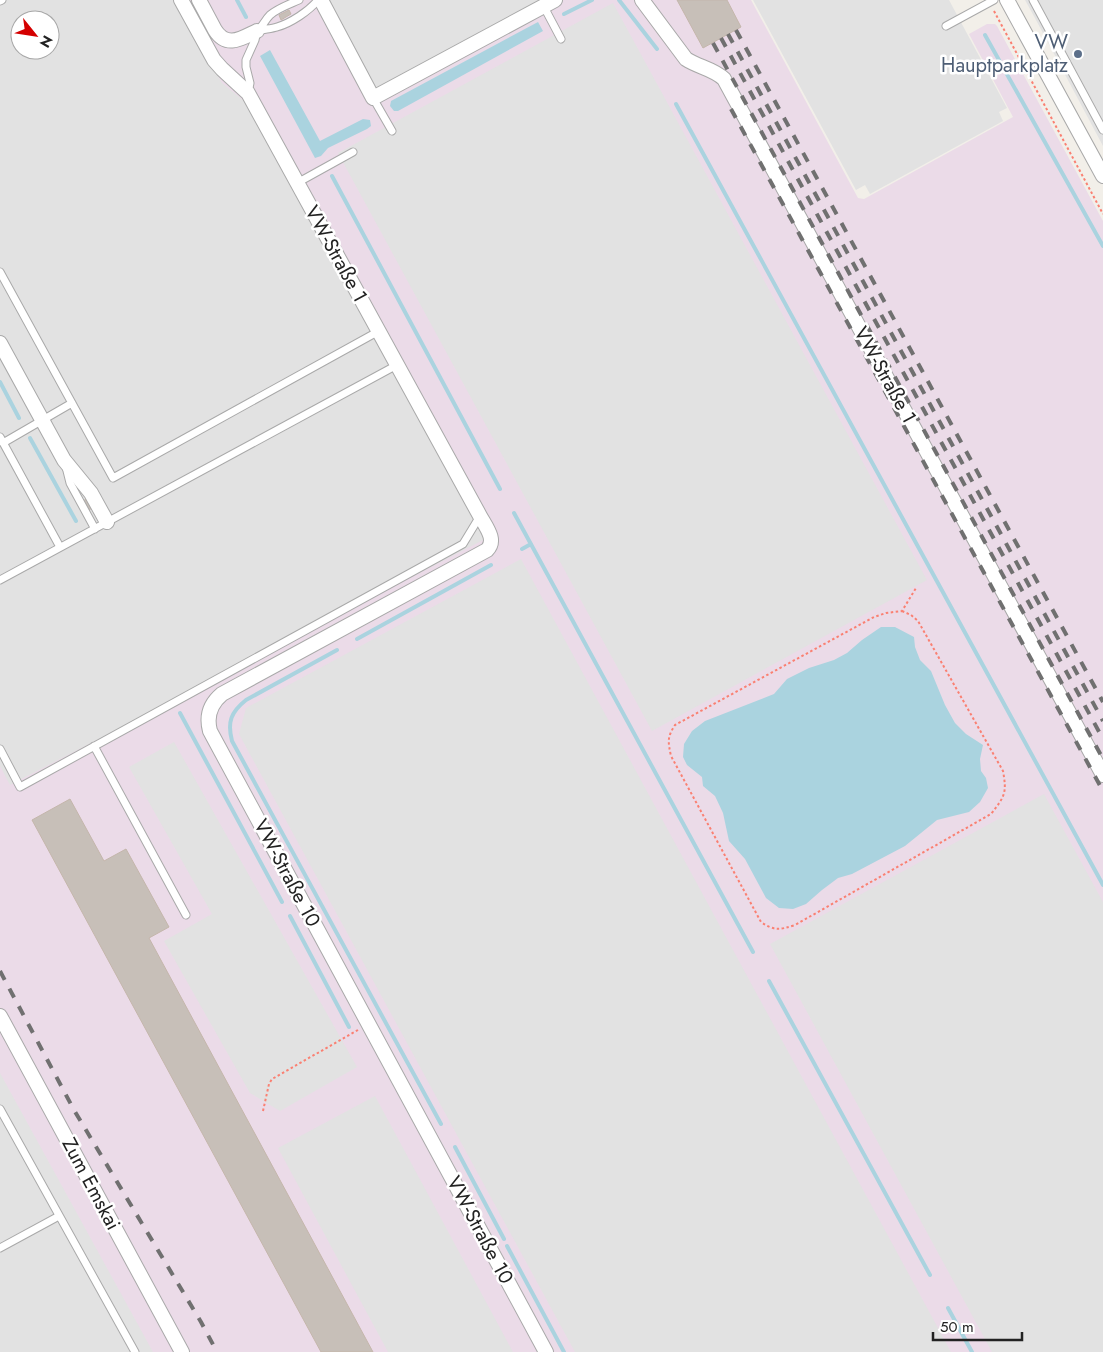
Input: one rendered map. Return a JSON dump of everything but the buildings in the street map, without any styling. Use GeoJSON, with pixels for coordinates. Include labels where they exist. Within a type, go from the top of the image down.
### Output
{"type":"FeatureCollection","features":[{"type":"Feature","properties":{"kind":"street","name":"VW-Straße 1"},"geometry":{"type":"LineString","coordinates":[[181,0],[214,60],[248,93],[480,516]]}},
{"type":"Feature","properties":{"kind":"street"},"geometry":{"type":"LineString","coordinates":[[199,0],[218,35],[223,38],[232,41],[257,31]]}},
{"type":"Feature","properties":{"kind":"street"},"geometry":{"type":"LineString","coordinates":[[319,0],[374,98],[546,2]]}},
{"type":"Feature","properties":{"kind":"street","name":"VW-Straße 1"},"geometry":{"type":"LineString","coordinates":[[642,0],[686,59],[716,73],[724,79],[1103,774]]}},
{"type":"Feature","properties":{"kind":"street"},"geometry":{"type":"LineString","coordinates":[[1007,0],[1103,176]]}},
{"type":"Feature","properties":{"kind":"street"},"geometry":{"type":"LineString","coordinates":[[0,343],[64,460],[91,493],[107,522]]}},
{"type":"Feature","properties":{"kind":"street","name":"VW-Straße 10"},"geometry":{"type":"LineString","coordinates":[[480,516],[491,536],[492,541],[487,550],[222,694],[211,706],[208,720],[210,731],[546,1352]]}},
{"type":"Feature","properties":{"kind":"street","name":"Zum Emskai"},"geometry":{"type":"LineString","coordinates":[[0,1016],[182,1352]]}},
{"type":"Feature","properties":{"kind":"lane"},"geometry":{"type":"LineString","coordinates":[[248,93],[250,83],[246,60],[257,31],[273,13],[299,0]]}},
{"type":"Feature","properties":{"kind":"lane"},"geometry":{"type":"LineString","coordinates":[[257,31],[282,25],[306,12],[319,0]]}},
{"type":"Feature","properties":{"kind":"lane"},"geometry":{"type":"LineString","coordinates":[[1033,0],[1103,130]]}},
{"type":"Feature","properties":{"kind":"lane"},"geometry":{"type":"LineString","coordinates":[[946,26],[992,1]]}},
{"type":"Feature","properties":{"kind":"lane"},"geometry":{"type":"LineString","coordinates":[[546,2],[561,39]]}},
{"type":"Feature","properties":{"kind":"lane"},"geometry":{"type":"LineString","coordinates":[[374,98],[392,131]]}},
{"type":"Feature","properties":{"kind":"lane"},"geometry":{"type":"LineString","coordinates":[[297,183],[353,152]]}},
{"type":"Feature","properties":{"kind":"lane"},"geometry":{"type":"LineString","coordinates":[[1,276],[112,478],[379,331]]}},
{"type":"Feature","properties":{"kind":"lane"},"geometry":{"type":"LineString","coordinates":[[0,580],[397,365]]}},
{"type":"Feature","properties":{"kind":"lane"},"geometry":{"type":"LineString","coordinates":[[60,547],[2,440],[72,403]]}},
{"type":"Feature","properties":{"kind":"lane"},"geometry":{"type":"LineString","coordinates":[[64,460],[70,484],[94,528]]}},
{"type":"Feature","properties":{"kind":"lane"},"geometry":{"type":"LineString","coordinates":[[0,749],[20,787],[463,544],[480,516]]}},
{"type":"Feature","properties":{"kind":"lane"},"geometry":{"type":"LineString","coordinates":[[94,746],[186,915]]}},
{"type":"Feature","properties":{"kind":"lane"},"geometry":{"type":"LineString","coordinates":[[0,1109],[135,1352]]}},
{"type":"Feature","properties":{"kind":"lane"},"geometry":{"type":"LineString","coordinates":[[0,1248],[59,1216]]}},
{"type":"Feature","properties":{"kind":"path"},"geometry":{"type":"LineString","coordinates":[[992,1],[1103,214]]}},
{"type":"Feature","properties":{"kind":"path"},"geometry":{"type":"LineString","coordinates":[[902,612],[916,588]]}},
{"type":"Feature","properties":{"kind":"path"},"geometry":{"type":"LineString","coordinates":[[886,612],[902,612],[911,615],[918,621],[1003,771],[1006,785],[1004,798],[991,814],[795,925],[783,929],[771,928],[761,922],[671,756],[668,744],[669,734],[675,725],[874,617],[886,612]]}},
{"type":"Feature","properties":{"kind":"path"},"geometry":{"type":"LineString","coordinates":[[263,1111],[272,1078],[369,1024]]}},
{"type":"Feature","properties":{"kind":"shaded area"},"geometry":{"type":"Polygon","coordinates":[[[0,0],[751,0],[858,198],[864,199],[1013,117],[969,34],[987,24],[995,24],[997,26],[1103,221],[1103,1352],[0,1352],[0,0]]]}},
{"type":"Feature","properties":{"kind":"shaded area"},"geometry":{"type":"Polygon","coordinates":[[[0,0],[173,0],[222,83],[250,108],[485,539],[10,785],[0,766],[0,0]]]}},
{"type":"Feature","properties":{"kind":"shaded area"},"geometry":{"type":"Polygon","coordinates":[[[312,0],[540,0],[366,98],[312,0]]]}},
{"type":"Feature","properties":{"kind":"shaded area"},"geometry":{"type":"Polygon","coordinates":[[[753,0],[949,0],[1007,108],[999,112],[1003,121],[870,194],[865,185],[856,190],[753,0]]]}},
{"type":"Feature","properties":{"kind":"shaded area","name":"VW Hauptparkplatz"},"geometry":{"type":"Polygon","coordinates":[[[1025,0],[1103,0],[1103,146],[1036,20],[1025,0]]]}},
{"type":"Feature","properties":{"kind":"shaded area"},"geometry":{"type":"Polygon","coordinates":[[[613,3],[927,580],[652,731],[338,153],[613,3]]]}},
{"type":"Feature","properties":{"kind":"shaded area"},"geometry":{"type":"Polygon","coordinates":[[[521,559],[951,1352],[575,1352],[239,734],[246,708],[521,559]]]}},
{"type":"Feature","properties":{"kind":"shaded area"},"geometry":{"type":"Polygon","coordinates":[[[174,742],[357,1067],[280,1111],[250,1093],[164,941],[212,914],[129,767],[174,742]]]}},
{"type":"Feature","properties":{"kind":"shaded area"},"geometry":{"type":"Polygon","coordinates":[[[1044,794],[1103,902],[1103,1352],[992,1352],[770,944],[1044,794]]]}},
{"type":"Feature","properties":{"kind":"shaded area"},"geometry":{"type":"Polygon","coordinates":[[[0,1073],[153,1352],[0,1352],[0,1073]]]}},
{"type":"Feature","properties":{"kind":"shaded area"},"geometry":{"type":"Polygon","coordinates":[[[375,1096],[513,1352],[388,1352],[278,1148],[375,1096]]]}},
{"type":"Feature","properties":{"kind":"water"},"geometry":{"type":"Polygon","coordinates":[[[538,22],[543,31],[398,111],[394,111],[390,106],[391,101],[538,22]]]}},
{"type":"Feature","properties":{"kind":"water"},"geometry":{"type":"Polygon","coordinates":[[[270,50],[320,141],[363,119],[370,120],[371,126],[328,148],[321,156],[315,158],[260,56],[270,50]]]}},
{"type":"Feature","properties":{"kind":"water"},"geometry":{"type":"Polygon","coordinates":[[[881,627],[895,627],[914,637],[915,647],[920,660],[931,671],[945,705],[955,723],[966,734],[983,745],[980,759],[981,771],[986,778],[988,788],[980,802],[969,812],[937,820],[905,846],[852,874],[838,878],[806,904],[793,909],[779,908],[766,898],[745,859],[729,841],[723,813],[715,796],[703,786],[702,777],[687,765],[683,757],[684,744],[692,731],[705,721],[774,694],[787,679],[847,653],[881,627]]]}},
{"type":"Feature","properties":{"kind":"waterway"},"geometry":{"type":"LineString","coordinates":[[237,0],[246,17]]}},
{"type":"Feature","properties":{"kind":"waterway"},"geometry":{"type":"LineString","coordinates":[[564,14],[592,0]]}},
{"type":"Feature","properties":{"kind":"waterway"},"geometry":{"type":"LineString","coordinates":[[619,0],[657,49]]}},
{"type":"Feature","properties":{"kind":"waterway"},"geometry":{"type":"LineString","coordinates":[[985,35],[1103,246]]}},
{"type":"Feature","properties":{"kind":"waterway"},"geometry":{"type":"LineString","coordinates":[[676,104],[1103,885]]}},
{"type":"Feature","properties":{"kind":"waterway"},"geometry":{"type":"LineString","coordinates":[[332,176],[500,489]]}},
{"type":"Feature","properties":{"kind":"waterway"},"geometry":{"type":"LineString","coordinates":[[0,382],[19,418]]}},
{"type":"Feature","properties":{"kind":"waterway"},"geometry":{"type":"LineString","coordinates":[[30,438],[76,521]]}},
{"type":"Feature","properties":{"kind":"waterway"},"geometry":{"type":"LineString","coordinates":[[514,513],[753,952]]}},
{"type":"Feature","properties":{"kind":"waterway"},"geometry":{"type":"LineString","coordinates":[[522,549],[531,544]]}},
{"type":"Feature","properties":{"kind":"waterway"},"geometry":{"type":"LineString","coordinates":[[357,639],[491,565]]}},
{"type":"Feature","properties":{"kind":"waterway"},"geometry":{"type":"LineString","coordinates":[[337,650],[241,704],[234,713],[230,723],[232,741],[441,1124]]}},
{"type":"Feature","properties":{"kind":"waterway"},"geometry":{"type":"LineString","coordinates":[[180,713],[282,902]]}},
{"type":"Feature","properties":{"kind":"waterway"},"geometry":{"type":"LineString","coordinates":[[290,916],[349,1027]]}},
{"type":"Feature","properties":{"kind":"waterway"},"geometry":{"type":"LineString","coordinates":[[769,981],[930,1275]]}},
{"type":"Feature","properties":{"kind":"waterway"},"geometry":{"type":"LineString","coordinates":[[455,1147],[504,1239]]}},
{"type":"Feature","properties":{"kind":"waterway"},"geometry":{"type":"LineString","coordinates":[[507,1246],[564,1352]]}},
{"type":"Feature","properties":{"kind":"waterway"},"geometry":{"type":"LineString","coordinates":[[948,1308],[972,1352]]}},
{"type":"Feature","properties":{"kind":"railway"},"geometry":{"type":"LineString","coordinates":[[736,30],[1103,702]]}},
{"type":"Feature","properties":{"kind":"railway"},"geometry":{"type":"LineString","coordinates":[[728,34],[1103,721]]}},
{"type":"Feature","properties":{"kind":"railway"},"geometry":{"type":"LineString","coordinates":[[721,38],[1103,739]]}},
{"type":"Feature","properties":{"kind":"railway"},"geometry":{"type":"LineString","coordinates":[[713,43],[1103,759]]}},
{"type":"Feature","properties":{"kind":"railway"},"geometry":{"type":"LineString","coordinates":[[731,109],[1103,791]]}},
{"type":"Feature","properties":{"kind":"railway"},"geometry":{"type":"LineString","coordinates":[[0,971],[74,1110],[217,1352]]}},
{"type":"Feature","properties":{"kind":"place","name":"VW Hauptparkplatz"},"geometry":{"type":"Point","coordinates":[1078,54]}}]}
